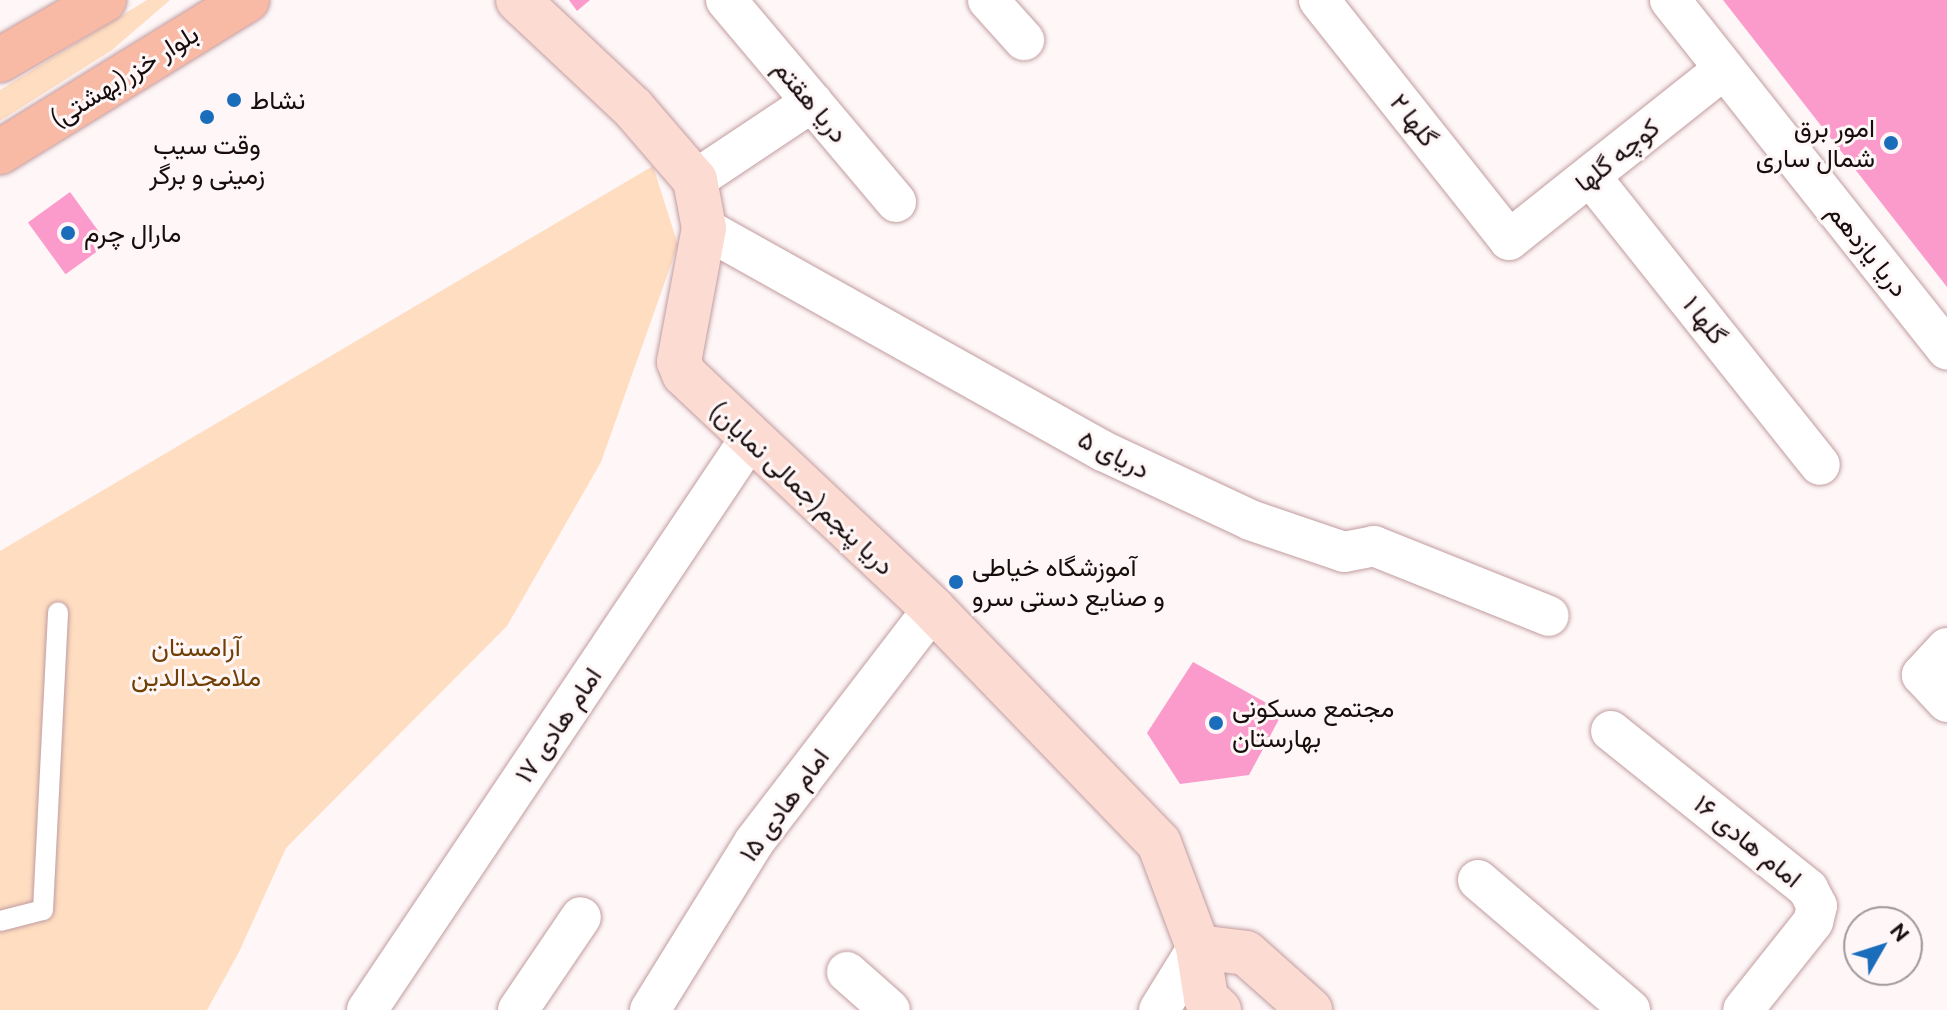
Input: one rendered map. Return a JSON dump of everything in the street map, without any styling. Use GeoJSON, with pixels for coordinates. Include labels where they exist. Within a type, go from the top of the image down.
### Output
{"type":"FeatureCollection","features":[{"type":"Feature","properties":{"kind":"main road"},"geometry":{"type":"LineString","coordinates":[[0,60],[104,0]]}},
{"type":"Feature","properties":{"kind":"main road","name":"بلوار خزر(بهشتی)"},"geometry":{"type":"LineString","coordinates":[[0,152],[247,0]]}},
{"type":"Feature","properties":{"kind":"main road"},"geometry":{"type":"LineString","coordinates":[[518,0],[633,108],[695,180]]}},
{"type":"Feature","properties":{"kind":"main road","name":"دریا پنجم(جمالی نمایان)"},"geometry":{"type":"LineString","coordinates":[[695,180],[704,228],[679,362],[693,386],[933,609],[1159,843],[1198,947],[1206,998],[1219,1010]]}},
{"type":"Feature","properties":{"kind":"main road"},"geometry":{"type":"LineString","coordinates":[[1198,947],[1246,953],[1310,1010]]}},
{"type":"Feature","properties":{"kind":"street","name":"دریا هقتم"},"geometry":{"type":"LineString","coordinates":[[726,0],[896,202]]}},
{"type":"Feature","properties":{"kind":"street"},"geometry":{"type":"LineString","coordinates":[[988,0],[1024,40]]}},
{"type":"Feature","properties":{"kind":"street","name":"گلها ۲"},"geometry":{"type":"LineString","coordinates":[[1319,0],[1509,240]]}},
{"type":"Feature","properties":{"kind":"street","name":"دریا یازدهم"},"geometry":{"type":"LineString","coordinates":[[1670,0],[1947,349]]}},
{"type":"Feature","properties":{"kind":"street","name":"کوچه گلها"},"geometry":{"type":"LineString","coordinates":[[1509,240],[1724,69]]}},
{"type":"Feature","properties":{"kind":"street"},"geometry":{"type":"LineString","coordinates":[[695,180],[812,102]]}},
{"type":"Feature","properties":{"kind":"street","name":"گلها ۱"},"geometry":{"type":"LineString","coordinates":[[1590,176],[1820,465]]}},
{"type":"Feature","properties":{"kind":"street","name":"دریای ۵"},"geometry":{"type":"LineString","coordinates":[[704,228],[1103,451],[1250,520],[1344,552],[1374,546],[1549,616]]}},
{"type":"Feature","properties":{"kind":"street","name":"امام هادی ۱۷"},"geometry":{"type":"LineString","coordinates":[[367,1010],[749,440]]}},
{"type":"Feature","properties":{"kind":"street","name":"امام هادی ۱۵"},"geometry":{"type":"LineString","coordinates":[[650,1010],[754,842],[933,609]]}},
{"type":"Feature","properties":{"kind":"street"},"geometry":{"type":"LineString","coordinates":[[1947,648],[1922,675],[1947,702]]}},
{"type":"Feature","properties":{"kind":"street","name":"امام هادی ۱۶"},"geometry":{"type":"LineString","coordinates":[[1611,731],[1808,889],[1817,906],[1813,922],[1743,1010]]}},
{"type":"Feature","properties":{"kind":"street"},"geometry":{"type":"LineString","coordinates":[[1478,880],[1630,1010]]}},
{"type":"Feature","properties":{"kind":"street"},"geometry":{"type":"LineString","coordinates":[[518,1010],[581,917]]}},
{"type":"Feature","properties":{"kind":"street"},"geometry":{"type":"LineString","coordinates":[[1159,1010],[1198,947]]}},
{"type":"Feature","properties":{"kind":"street"},"geometry":{"type":"LineString","coordinates":[[847,972],[890,1010]]}},
{"type":"Feature","properties":{"kind":"lane"},"geometry":{"type":"LineString","coordinates":[[0,921],[43,910],[58,612]]}},
{"type":"Feature","properties":{"kind":"green space"},"geometry":{"type":"Polygon","coordinates":[[[147,0],[170,0],[112,50],[0,121],[0,90],[147,0]]]}},
{"type":"Feature","properties":{"kind":"green space","name":"آرامستان ملامجدالدین"},"geometry":{"type":"Polygon","coordinates":[[[653,166],[678,245],[601,462],[507,626],[286,848],[239,952],[207,1010],[0,1010],[0,551],[653,166]]]}},
{"type":"Feature","properties":{"kind":"building"},"geometry":{"type":"Polygon","coordinates":[[[569,0],[590,0],[577,11],[569,0]]]}},
{"type":"Feature","properties":{"kind":"building","name":"امور برق شمال ساری"},"geometry":{"type":"Polygon","coordinates":[[[1723,0],[1947,0],[1947,287],[1723,0]]]}},
{"type":"Feature","properties":{"kind":"building","name":"مارال چرم"},"geometry":{"type":"Polygon","coordinates":[[[70,192],[108,244],[66,274],[28,223],[70,192]]]}},
{"type":"Feature","properties":{"kind":"building","name":"مجتمع مسکونی بهارستان"},"geometry":{"type":"Polygon","coordinates":[[[1193,662],[1283,712],[1249,775],[1180,784],[1147,733],[1193,662]]]}},
{"type":"Feature","properties":{"kind":"place","name":"نشاط"},"geometry":{"type":"Point","coordinates":[234,100]}},
{"type":"Feature","properties":{"kind":"place","name":"وقت سیب زمینی و برگر"},"geometry":{"type":"Point","coordinates":[207,117]}},
{"type":"Feature","properties":{"kind":"place","name":"امور برق شمال ساری"},"geometry":{"type":"Point","coordinates":[1891,143]}},
{"type":"Feature","properties":{"kind":"place","name":"مارال چرم"},"geometry":{"type":"Point","coordinates":[68,233]}},
{"type":"Feature","properties":{"kind":"place","name":"آموزشگاه خیاطی و صنایع دستی سرو"},"geometry":{"type":"Point","coordinates":[956,582]}},
{"type":"Feature","properties":{"kind":"place","name":"مجتمع مسکونی بهارستان"},"geometry":{"type":"Point","coordinates":[1216,723]}}]}
